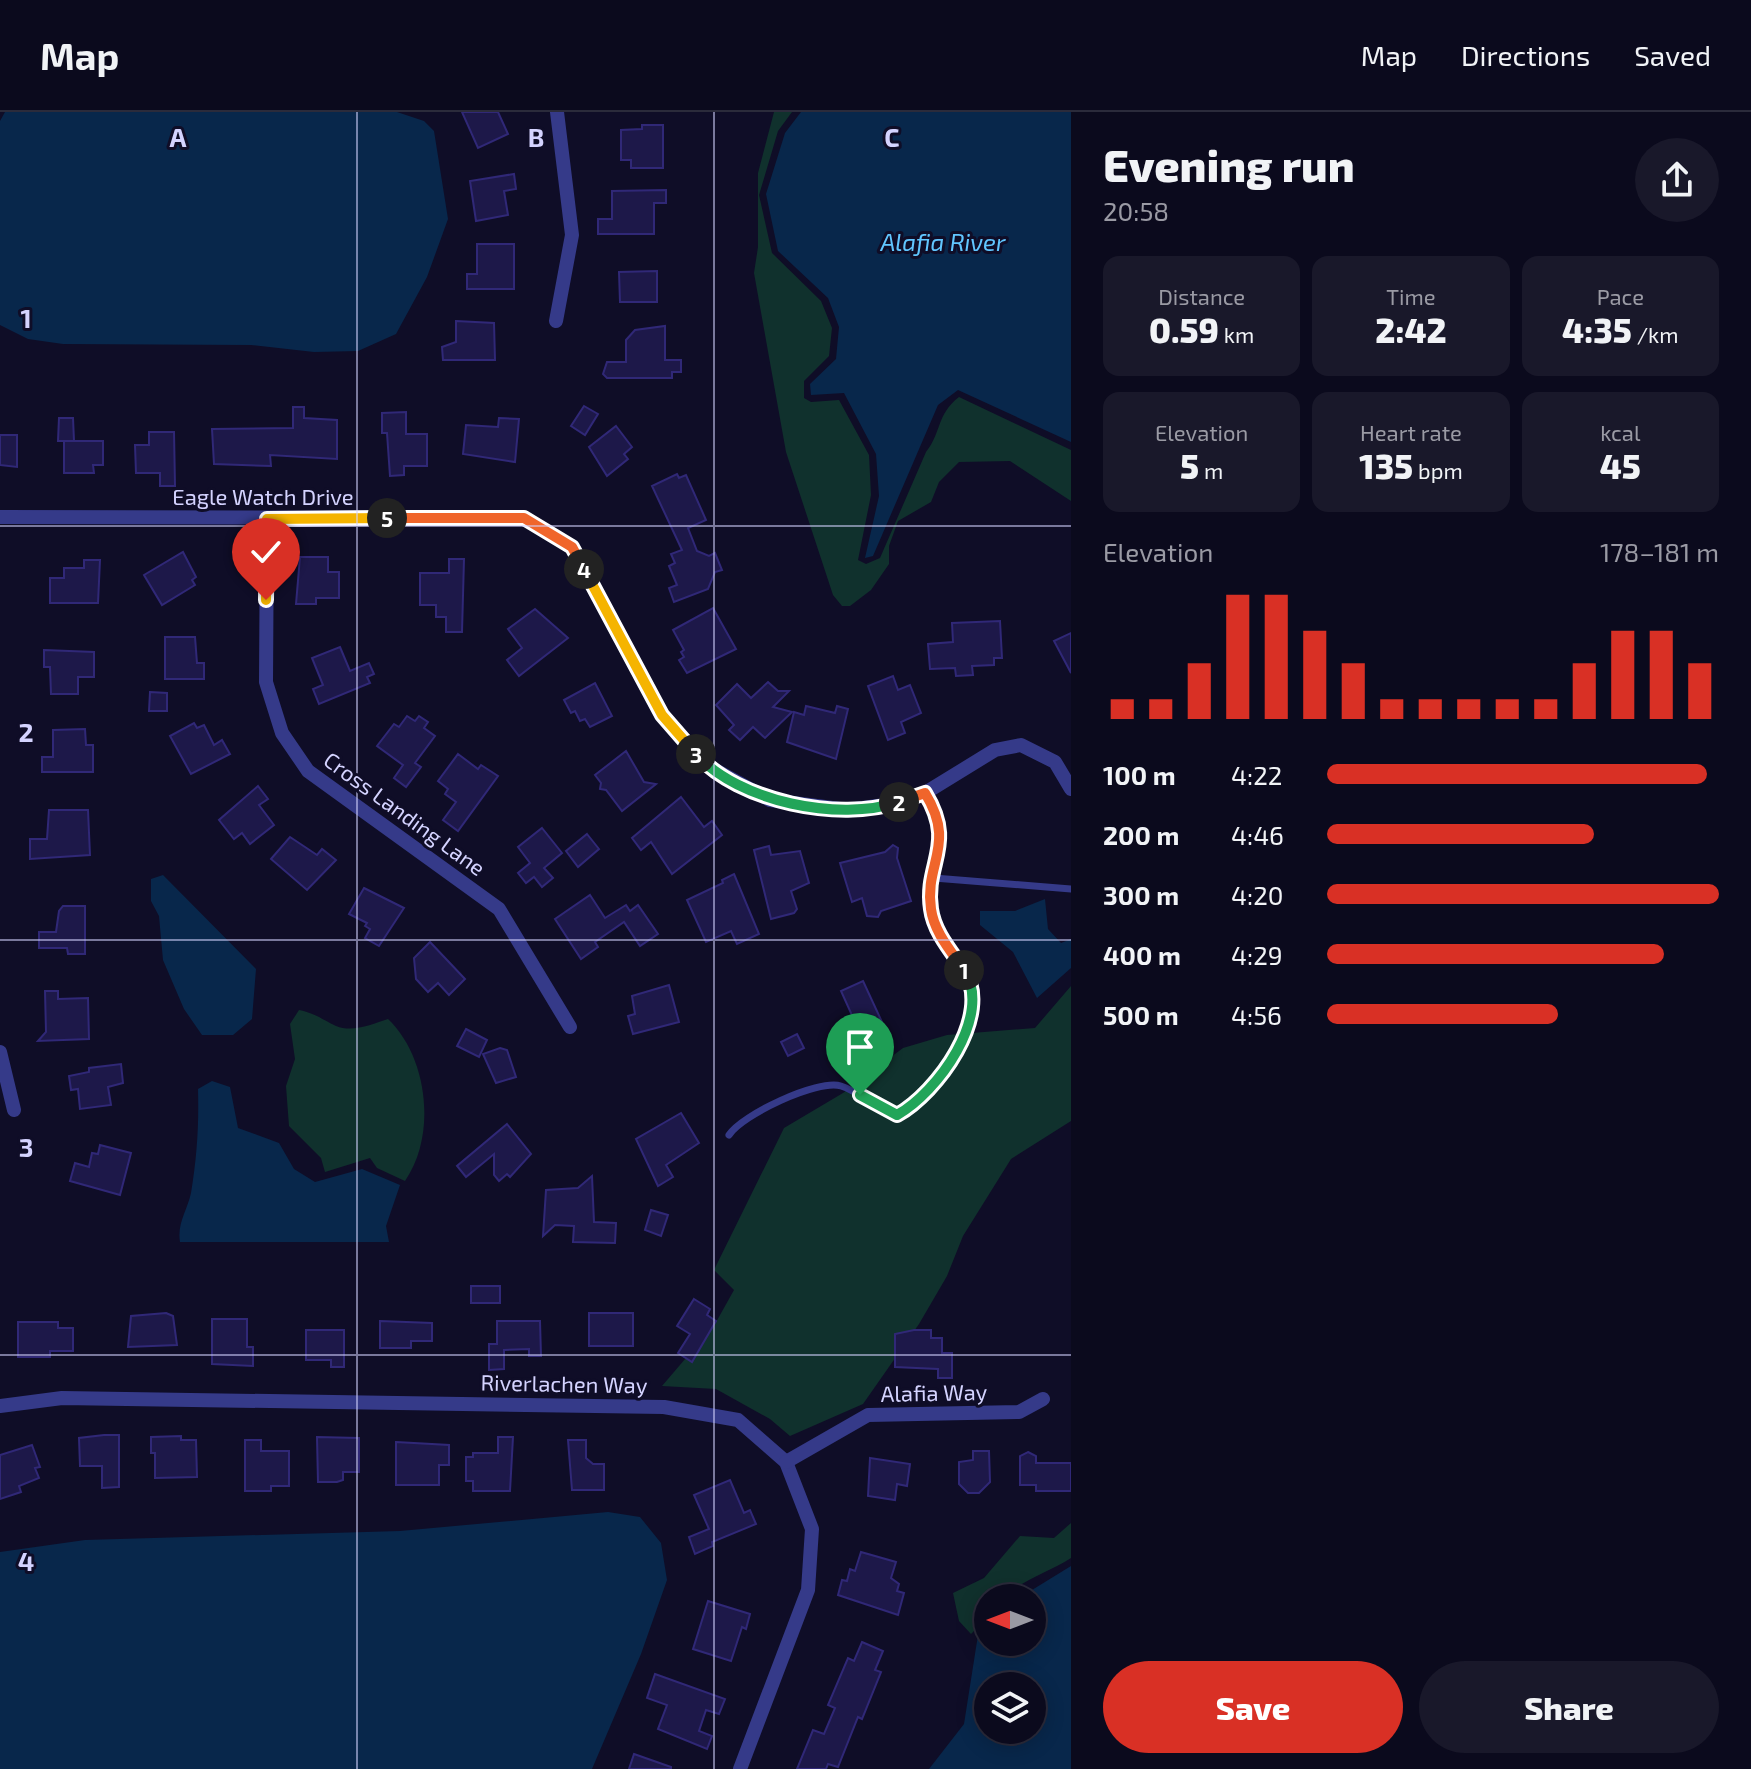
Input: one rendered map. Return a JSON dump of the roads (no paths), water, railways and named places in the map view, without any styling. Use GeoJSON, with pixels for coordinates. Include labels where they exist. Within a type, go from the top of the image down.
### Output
{"type":"FeatureCollection","features":[{"type":"Feature","properties":{"kind":"street"},"geometry":{"type":"LineString","coordinates":[[556,321],[572,235],[557,112]]}},
{"type":"Feature","properties":{"kind":"street","name":"Eagle Watch Drive"},"geometry":{"type":"LineString","coordinates":[[0,517],[524,518],[572,547],[662,715],[706,765],[770,800],[848,810],[892,804],[925,793],[995,750],[1021,745],[1055,762],[1071,789]]}},
{"type":"Feature","properties":{"kind":"street","name":"Cross Landing Lane"},"geometry":{"type":"LineString","coordinates":[[267,519],[266,682],[282,733],[308,771],[499,909],[570,1027]]}},
{"type":"Feature","properties":{"kind":"street"},"geometry":{"type":"LineString","coordinates":[[0,1052],[14,1110]]}},
{"type":"Feature","properties":{"kind":"street","name":"Riverlachen Way"},"geometry":{"type":"LineString","coordinates":[[0,1406],[62,1398],[664,1407],[738,1420],[786,1462],[812,1529],[808,1590],[740,1769]]}},
{"type":"Feature","properties":{"kind":"street","name":"Alafia Way"},"geometry":{"type":"LineString","coordinates":[[786,1462],[868,1415],[1019,1412],[1043,1399]]}},
{"type":"Feature","properties":{"kind":"lane"},"geometry":{"type":"LineString","coordinates":[[729,1135],[748,1118],[824,1085],[843,1086],[897,1115],[929,1089],[946,1067],[974,1010],[968,976],[934,922],[930,901],[939,826],[925,793]]}},
{"type":"Feature","properties":{"kind":"lane"},"geometry":{"type":"LineString","coordinates":[[934,878],[1071,889]]}},
{"type":"Feature","properties":{"kind":"water"},"geometry":{"type":"Polygon","coordinates":[[[5,112],[397,112],[424,121],[434,131],[448,219],[427,277],[396,334],[358,351],[314,352],[251,345],[63,344],[28,339],[0,325],[0,121],[5,112]]]}},
{"type":"Feature","properties":{"kind":"water","name":"Alafia River"},"geometry":{"type":"Polygon","coordinates":[[[801,112],[1071,112],[1071,442],[958,390],[938,405],[873,556],[865,558],[879,496],[876,454],[844,393],[811,395],[810,384],[836,359],[839,327],[828,298],[778,251],[766,194],[785,133],[801,112]]]}},
{"type":"Feature","properties":{"kind":"water"},"geometry":{"type":"Polygon","coordinates":[[[163,875],[256,969],[252,1019],[233,1035],[202,1035],[184,1009],[163,960],[159,916],[151,901],[151,879],[163,875]]]}},
{"type":"Feature","properties":{"kind":"water"},"geometry":{"type":"Polygon","coordinates":[[[1045,899],[1048,929],[1061,943],[1071,939],[1071,968],[1037,998],[1013,952],[980,925],[980,911],[1015,911],[1045,899]]]}},
{"type":"Feature","properties":{"kind":"water"},"geometry":{"type":"Polygon","coordinates":[[[212,1081],[230,1087],[238,1128],[279,1143],[294,1169],[315,1182],[362,1169],[400,1185],[386,1226],[389,1242],[180,1242],[180,1229],[195,1167],[198,1089],[212,1081]]]}},
{"type":"Feature","properties":{"kind":"water"},"geometry":{"type":"Polygon","coordinates":[[[608,1512],[640,1517],[661,1543],[667,1580],[641,1654],[592,1769],[0,1769],[0,1552],[85,1540],[400,1531],[608,1512]]]}},
{"type":"Feature","properties":{"kind":"water"},"geometry":{"type":"Polygon","coordinates":[[[1071,1566],[1071,1769],[929,1769],[964,1724],[975,1656],[1046,1656],[1046,1584],[1042,1584],[1071,1566]]]}}]}
